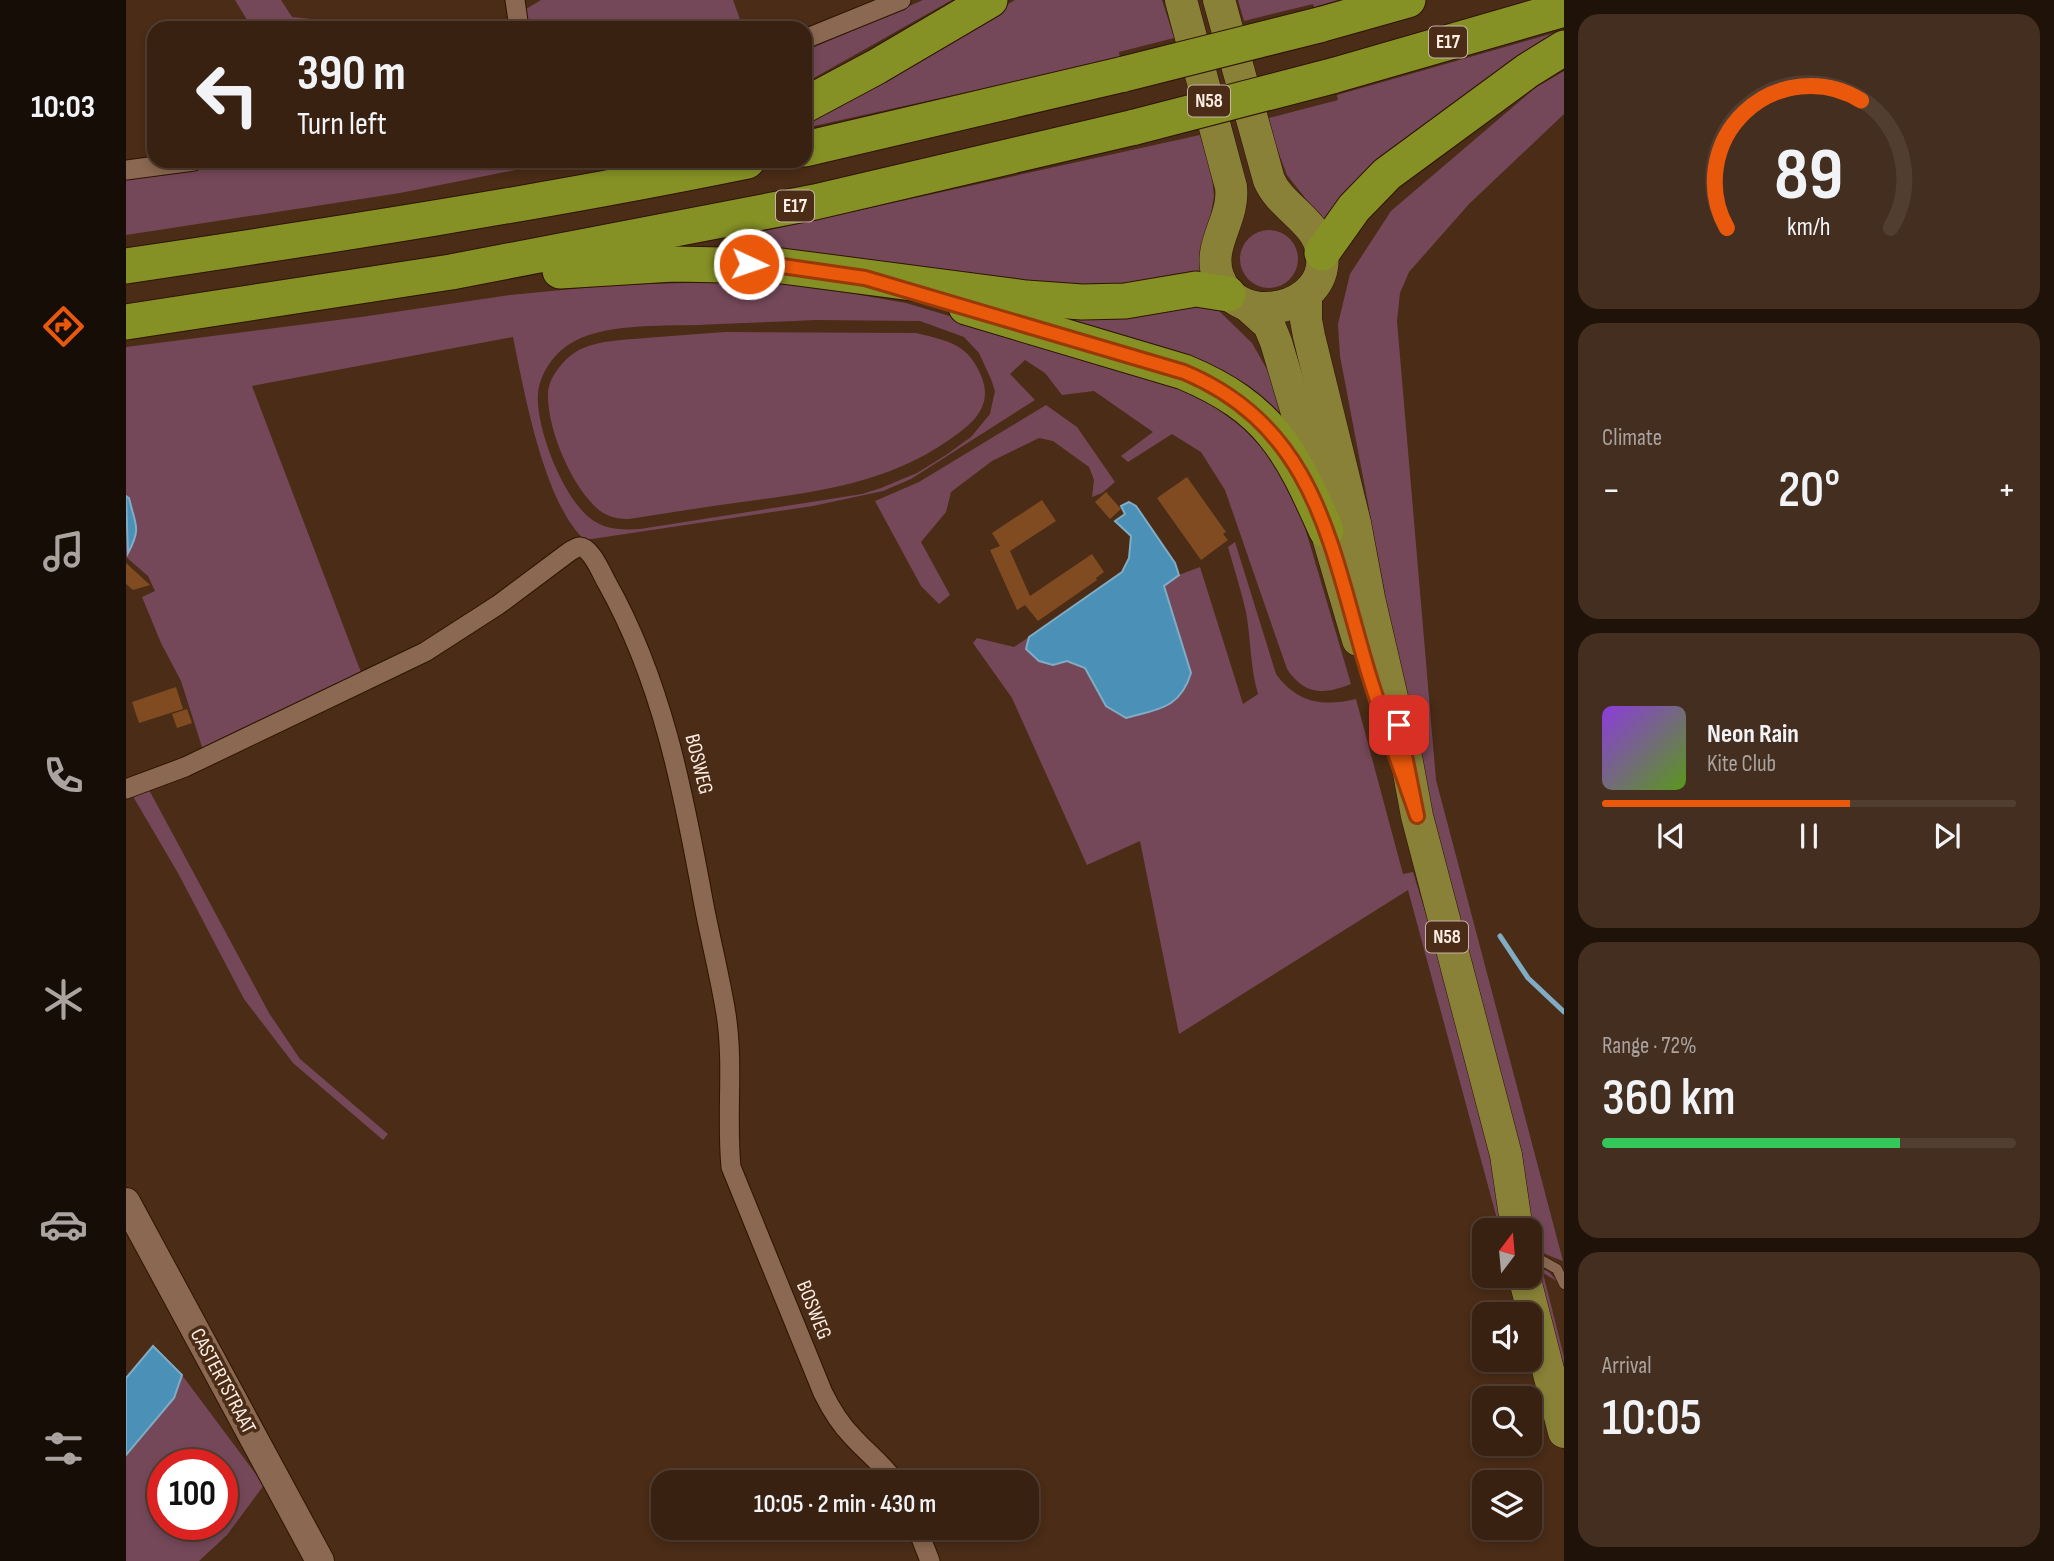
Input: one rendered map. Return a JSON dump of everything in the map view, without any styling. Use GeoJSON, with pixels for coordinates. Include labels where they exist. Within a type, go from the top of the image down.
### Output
{"type":"FeatureCollection","features":[{"type":"Feature","properties":{"kind":"highway"},"geometry":{"type":"LineString","coordinates":[[812,101],[990,0]]}},
{"type":"Feature","properties":{"kind":"highway"},"geometry":{"type":"LineString","coordinates":[[812,147],[1124,74],[1408,0]]}},
{"type":"Feature","properties":{"kind":"highway","name":"E17"},"geometry":{"type":"LineString","coordinates":[[126,322],[452,272],[816,202],[1135,127],[1332,76],[1564,9]]}},
{"type":"Feature","properties":{"kind":"highway"},"geometry":{"type":"LineString","coordinates":[[1322,253],[1354,208],[1387,174],[1527,71],[1564,48]]}},
{"type":"Feature","properties":{"kind":"highway"},"geometry":{"type":"LineString","coordinates":[[619,187],[642,168]]}},
{"type":"Feature","properties":{"kind":"highway"},"geometry":{"type":"LineString","coordinates":[[126,266],[425,222],[713,168]]}},
{"type":"Feature","properties":{"kind":"highway"},"geometry":{"type":"LineString","coordinates":[[452,272],[519,276],[615,267],[710,264],[782,266],[1083,303],[1125,300],[1196,289],[1238,300]]}},
{"type":"Feature","properties":{"kind":"highway"},"geometry":{"type":"LineString","coordinates":[[865,278],[1172,369],[1211,384],[1246,407],[1282,444],[1303,478],[1326,530]]}},
{"type":"Feature","properties":{"kind":"main road","name":"N58"},"geometry":{"type":"LineString","coordinates":[[1181,0],[1231,187],[1230,211],[1219,240],[1216,258],[1218,277],[1238,300],[1269,325],[1276,342],[1321,494],[1326,530],[1372,688],[1417,816]]}},
{"type":"Feature","properties":{"kind":"main road","name":"N58"},"geometry":{"type":"LineString","coordinates":[[1219,0],[1269,180],[1277,194],[1310,226],[1322,253],[1320,272],[1306,295],[1309,336],[1355,523],[1368,598],[1405,751],[1417,816],[1506,1156],[1515,1218]]}},
{"type":"Feature","properties":{"kind":"main road"},"geometry":{"type":"LineString","coordinates":[[1238,300],[1283,307],[1306,295]]}},
{"type":"Feature","properties":{"kind":"main road","name":"CASTERTSTRAAT"},"geometry":{"type":"LineString","coordinates":[[126,1202],[320,1561]]}},
{"type":"Feature","properties":{"kind":"main road"},"geometry":{"type":"LineString","coordinates":[[1527,1288],[1564,1432]]}},
{"type":"Feature","properties":{"kind":"street"},"geometry":{"type":"LineString","coordinates":[[812,36],[901,0]]}},
{"type":"Feature","properties":{"kind":"street"},"geometry":{"type":"LineString","coordinates":[[519,2],[519,21]]}},
{"type":"Feature","properties":{"kind":"street"},"geometry":{"type":"LineString","coordinates":[[126,170],[147,167]]}},
{"type":"Feature","properties":{"kind":"street","name":"BOSWEG"},"geometry":{"type":"LineString","coordinates":[[126,789],[185,767],[425,652],[498,605],[578,547],[584,548],[592,555],[624,612],[643,659],[674,754],[726,1014],[732,1059],[729,1130],[731,1167],[829,1405],[852,1437],[886,1470]]}},
{"type":"Feature","properties":{"kind":"street"},"geometry":{"type":"LineString","coordinates":[[922,1540],[930,1561]]}},
{"type":"Feature","properties":{"kind":"lane"},"geometry":{"type":"LineString","coordinates":[[1542,1261],[1557,1269],[1564,1283]]}},
{"type":"Feature","properties":{"kind":"shaded area"},"geometry":{"type":"Polygon","coordinates":[[[235,0],[281,0],[292,17],[312,21],[248,21],[235,0]]]}},
{"type":"Feature","properties":{"kind":"shaded area"},"geometry":{"type":"Polygon","coordinates":[[[541,0],[733,0],[740,21],[528,21],[526,9],[541,0]]]}},
{"type":"Feature","properties":{"kind":"shaded area"},"geometry":{"type":"Polygon","coordinates":[[[923,0],[952,0],[812,79],[812,48],[923,0]]]}},
{"type":"Feature","properties":{"kind":"shaded area"},"geometry":{"type":"Polygon","coordinates":[[[1015,0],[1162,0],[1174,38],[1119,52],[1120,58],[812,126],[812,114],[1015,0]]]}},
{"type":"Feature","properties":{"kind":"shaded area"},"geometry":{"type":"Polygon","coordinates":[[[1238,0],[1338,0],[1244,21],[1238,0]]]}},
{"type":"Feature","properties":{"kind":"shaded area"},"geometry":{"type":"Polygon","coordinates":[[[1564,30],[1564,36],[1324,222],[1287,175],[1269,118],[1338,100],[1337,95],[1564,30]]]}},
{"type":"Feature","properties":{"kind":"shaded area"},"geometry":{"type":"Polygon","coordinates":[[[1564,71],[1564,114],[1469,204],[1409,272],[1400,293],[1397,321],[1436,780],[1563,1261],[1542,1252],[1542,1218],[1527,1218],[1431,828],[1382,594],[1385,593],[1340,356],[1338,324],[1350,274],[1391,211],[1535,88],[1564,71]]]}},
{"type":"Feature","properties":{"kind":"shaded area"},"geometry":{"type":"Polygon","coordinates":[[[1200,135],[1212,177],[1214,196],[1201,273],[1117,288],[1078,289],[751,252],[747,235],[1200,135]]]}},
{"type":"Feature","properties":{"kind":"shaded area"},"geometry":{"type":"Polygon","coordinates":[[[204,168],[525,168],[400,193],[126,235],[126,179],[204,168]]]}},
{"type":"Feature","properties":{"kind":"shaded area"},"geometry":{"type":"Polygon","coordinates":[[[1263,230],[1275,230],[1290,238],[1298,253],[1298,265],[1290,280],[1275,288],[1263,288],[1248,280],[1240,265],[1240,253],[1248,238],[1263,230]]]}},
{"type":"Feature","properties":{"kind":"shaded area"},"geometry":{"type":"Polygon","coordinates":[[[759,281],[906,303],[1103,362],[1233,408],[1281,464],[1306,531],[1351,684],[1332,690],[1315,690],[1300,684],[1287,669],[1225,490],[1201,452],[1172,434],[1128,462],[1121,456],[1153,432],[1094,391],[1062,395],[1045,373],[1025,360],[1010,374],[1035,400],[911,479],[883,491],[813,506],[585,540],[558,501],[547,474],[530,415],[513,337],[252,386],[362,675],[203,750],[181,681],[161,643],[142,597],[155,591],[148,576],[126,557],[126,347],[510,295],[614,285],[759,281]],[[815,320],[649,326],[597,333],[562,349],[544,372],[539,386],[538,407],[546,443],[572,498],[594,521],[616,529],[640,529],[862,494],[881,488],[917,473],[946,455],[971,437],[990,414],[995,391],[979,353],[964,337],[920,321],[815,320]]]}},
{"type":"Feature","properties":{"kind":"shaded area"},"geometry":{"type":"Polygon","coordinates":[[[1018,306],[1215,307],[1252,343],[1269,373],[1284,424],[1018,306]]]}},
{"type":"Feature","properties":{"kind":"shaded area"},"geometry":{"type":"Polygon","coordinates":[[[725,332],[916,333],[957,346],[971,358],[982,378],[984,402],[972,421],[932,451],[903,466],[842,486],[629,519],[613,517],[599,510],[579,488],[557,440],[548,394],[554,374],[575,352],[596,344],[725,332]]]}},
{"type":"Feature","properties":{"kind":"shaded area"},"geometry":{"type":"Polygon","coordinates":[[[1046,405],[1077,427],[1115,482],[1102,493],[1092,497],[1094,480],[1089,467],[1053,441],[1039,438],[992,461],[951,492],[946,512],[921,542],[950,595],[939,604],[921,586],[875,501],[919,482],[1046,405]]]}},
{"type":"Feature","properties":{"kind":"shaded area"},"geometry":{"type":"Polygon","coordinates":[[[1235,542],[1276,674],[1284,684],[1302,697],[1312,700],[1333,703],[1356,699],[1403,874],[1413,872],[1483,1101],[1504,1218],[1497,1218],[1408,890],[1179,1034],[1140,841],[1087,865],[1012,698],[973,643],[977,638],[1014,647],[1029,637],[1026,649],[1039,661],[1053,665],[1067,661],[1085,668],[1106,706],[1191,673],[1164,586],[1179,575],[1200,567],[1243,704],[1258,694],[1246,612],[1228,547],[1235,542]]]}},
{"type":"Feature","properties":{"kind":"shaded area"},"geometry":{"type":"Polygon","coordinates":[[[148,788],[269,1013],[300,1059],[388,1134],[383,1140],[293,1063],[244,999],[178,873],[131,793],[148,788]]]}},
{"type":"Feature","properties":{"kind":"shaded area"},"geometry":{"type":"Polygon","coordinates":[[[1542,1269],[1557,1281],[1543,1273],[1564,1357],[1564,1393],[1542,1302],[1537,1288],[1542,1288],[1542,1269]]]}},
{"type":"Feature","properties":{"kind":"shaded area"},"geometry":{"type":"Polygon","coordinates":[[[162,1335],[153,1346],[182,1375],[237,1449],[147,1449],[147,1540],[222,1540],[199,1561],[126,1561],[126,1377],[162,1335]]]}},
{"type":"Feature","properties":{"kind":"shaded area"},"geometry":{"type":"Polygon","coordinates":[[[238,1450],[264,1485],[238,1520],[238,1450]]]}},
{"type":"Feature","properties":{"kind":"water"},"geometry":{"type":"Polygon","coordinates":[[[126,496],[129,498],[136,526],[135,537],[128,553],[126,496]]]}},
{"type":"Feature","properties":{"kind":"water"},"geometry":{"type":"Polygon","coordinates":[[[1129,502],[1136,506],[1175,563],[1179,575],[1164,586],[1191,673],[1181,694],[1174,701],[1158,709],[1126,718],[1106,706],[1085,668],[1067,661],[1053,665],[1039,661],[1026,649],[1029,637],[1122,572],[1129,558],[1131,536],[1115,521],[1125,514],[1121,506],[1129,502]]]}},
{"type":"Feature","properties":{"kind":"water"},"geometry":{"type":"Polygon","coordinates":[[[153,1346],[182,1375],[174,1398],[126,1455],[126,1378],[153,1346]]]}},
{"type":"Feature","properties":{"kind":"building"},"geometry":{"type":"Polygon","coordinates":[[[1187,477],[1226,532],[1223,534],[1228,540],[1201,560],[1157,498],[1187,477]]]}},
{"type":"Feature","properties":{"kind":"building"},"geometry":{"type":"Polygon","coordinates":[[[1106,492],[1121,509],[1110,519],[1095,502],[1106,492]]]}},
{"type":"Feature","properties":{"kind":"building"},"geometry":{"type":"Polygon","coordinates":[[[1042,500],[1056,521],[1010,551],[1030,596],[1092,554],[1104,572],[1097,580],[1038,621],[1025,605],[1017,610],[990,550],[1000,546],[992,533],[1042,500]]]}},
{"type":"Feature","properties":{"kind":"building"},"geometry":{"type":"Polygon","coordinates":[[[126,563],[150,585],[133,590],[126,584],[126,563]]]}},
{"type":"Feature","properties":{"kind":"building"},"geometry":{"type":"Polygon","coordinates":[[[176,687],[183,709],[139,723],[132,702],[176,687]]]}},
{"type":"Feature","properties":{"kind":"building"},"geometry":{"type":"Polygon","coordinates":[[[187,709],[192,723],[177,728],[172,714],[187,709]]]}},
{"type":"Feature","properties":{"kind":"waterway"},"geometry":{"type":"LineString","coordinates":[[1500,936],[1528,978],[1564,1012]]}},
{"type":"Feature","properties":{"kind":"route"},"geometry":{"type":"LineString","coordinates":[[749,264],[865,278],[1184,372],[1230,395],[1271,431],[1291,457],[1307,486],[1326,530],[1372,688],[1417,816],[1399,725]]}}]}
